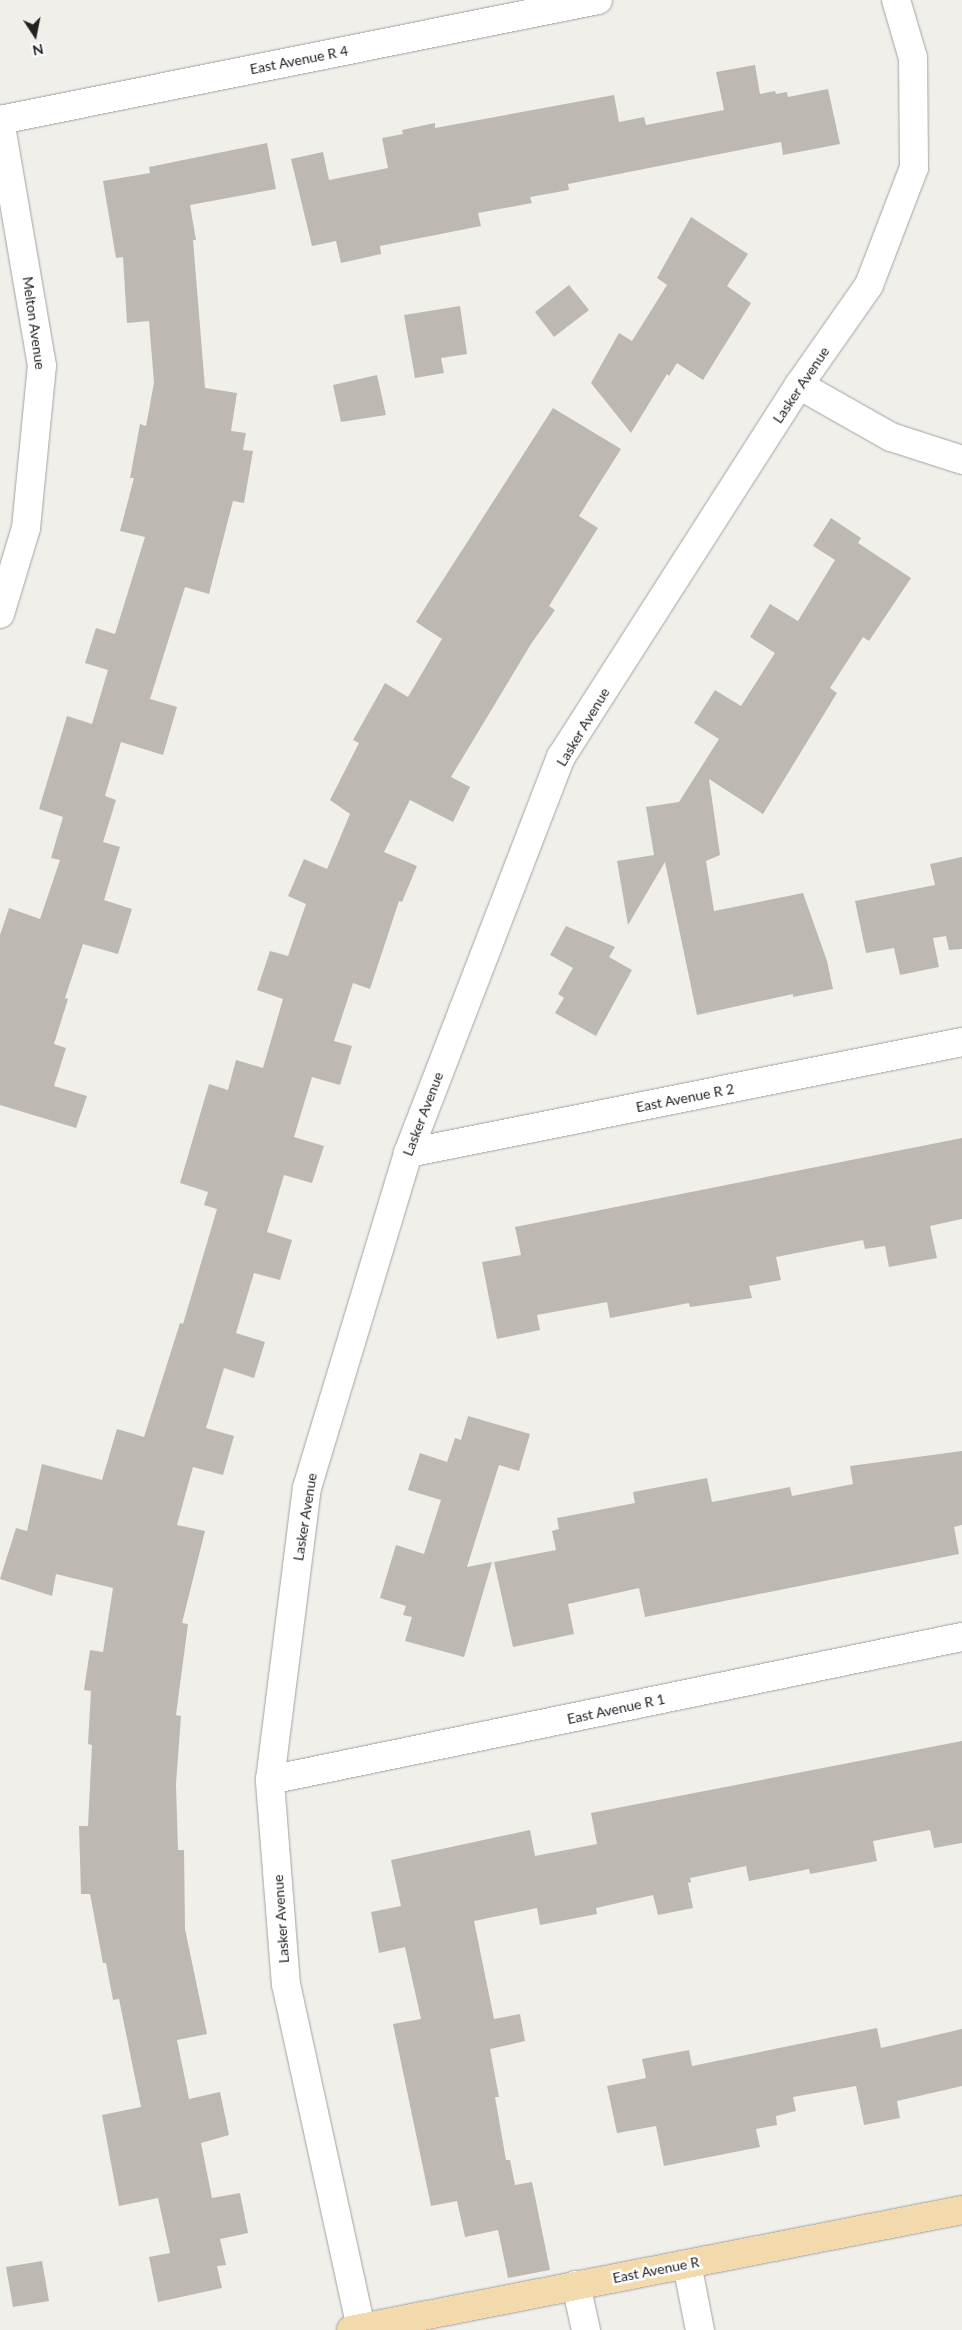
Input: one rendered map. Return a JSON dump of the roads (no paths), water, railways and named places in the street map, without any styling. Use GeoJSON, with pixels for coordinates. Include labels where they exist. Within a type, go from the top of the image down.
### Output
{"type":"FeatureCollection","features":[{"type":"Feature","properties":{"kind":"main road","name":"East Avenue R"},"geometry":{"type":"LineString","coordinates":[[356,2329],[962,2210]]}},
{"type":"Feature","properties":{"kind":"street","name":"East Avenue R 4"},"geometry":{"type":"LineString","coordinates":[[0,120],[598,0]]}},
{"type":"Feature","properties":{"kind":"street","name":"Lasker Avenue"},"geometry":{"type":"LineString","coordinates":[[356,2329],[286,1985],[270,1780],[307,1488],[408,1153],[561,757],[799,385],[869,285],[914,168],[913,58],[896,0]]}},
{"type":"Feature","properties":{"kind":"street","name":"Melton Avenue"},"geometry":{"type":"LineString","coordinates":[[0,120],[42,366],[26,528],[0,614]]}},
{"type":"Feature","properties":{"kind":"street"},"geometry":{"type":"LineString","coordinates":[[799,385],[892,437],[962,460]]}},
{"type":"Feature","properties":{"kind":"street","name":"East Avenue R 2"},"geometry":{"type":"LineString","coordinates":[[408,1153],[962,1042]]}},
{"type":"Feature","properties":{"kind":"street","name":"East Avenue R 1"},"geometry":{"type":"LineString","coordinates":[[270,1780],[962,1637]]}},
{"type":"Feature","properties":{"kind":"street"},"geometry":{"type":"LineString","coordinates":[[687,2264],[700,2330]]}},
{"type":"Feature","properties":{"kind":"street"},"geometry":{"type":"LineString","coordinates":[[576,2285],[586,2330]]}}]}
